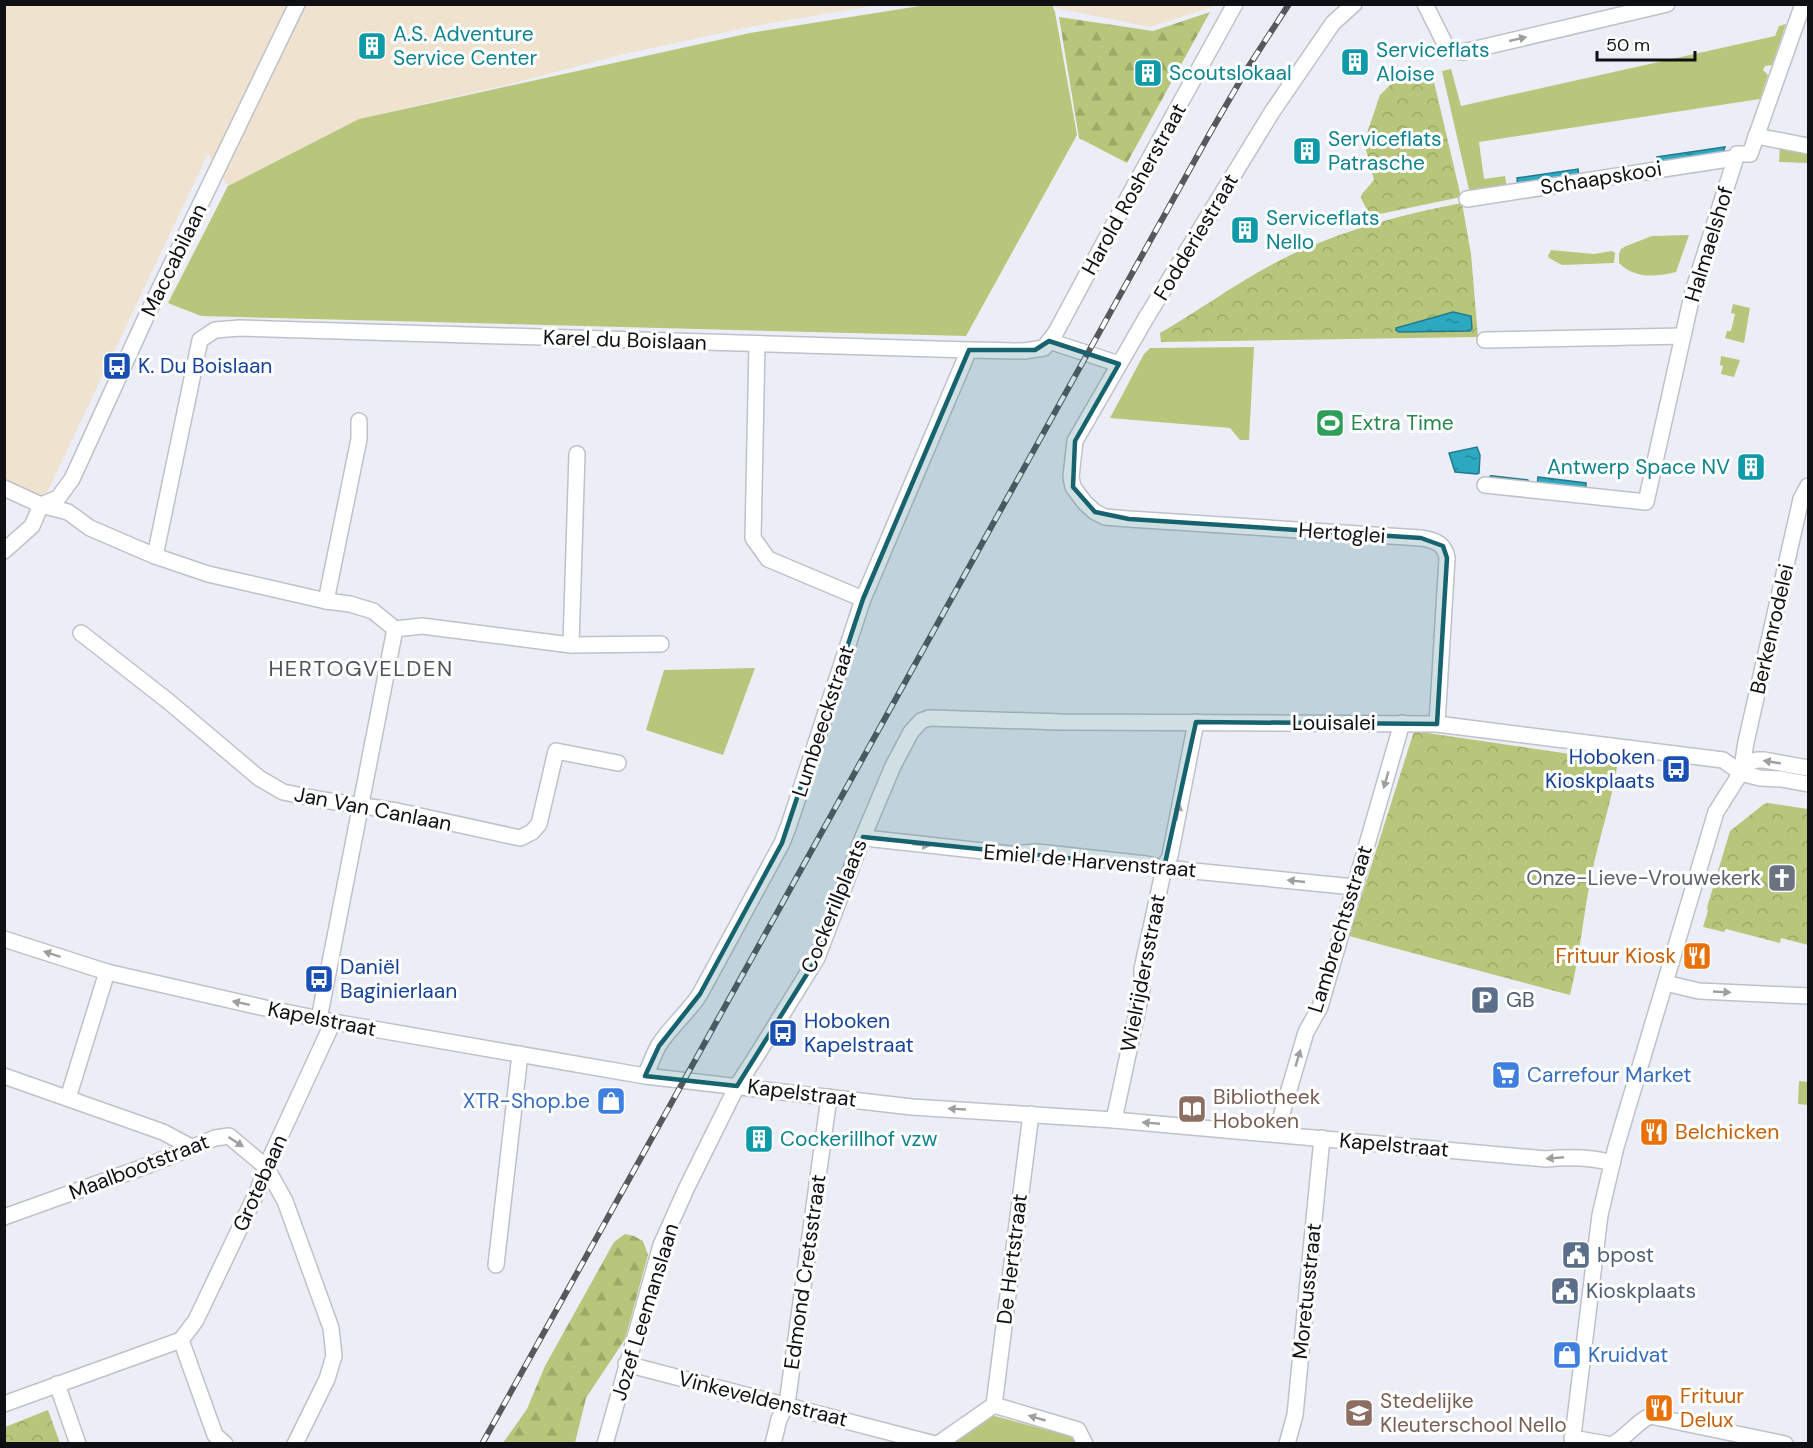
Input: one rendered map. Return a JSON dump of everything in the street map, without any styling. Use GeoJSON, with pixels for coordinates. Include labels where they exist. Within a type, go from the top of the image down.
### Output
{"type":"FeatureCollection","features":[{"type":"Feature","properties":{"kind":"street","name":"Maccabilaan"},"geometry":{"type":"LineString","coordinates":[[41,506],[58,498],[72,479],[146,317],[297,4]]}},
{"type":"Feature","properties":{"kind":"street","name":"Harold Rosherstraat"},"geometry":{"type":"LineString","coordinates":[[1049,341],[1235,4]]}},
{"type":"Feature","properties":{"kind":"street","name":"Fodderiestraat"},"geometry":{"type":"LineString","coordinates":[[1073,487],[1071,477],[1075,441],[1119,364],[1272,112],[1333,23],[1354,4]]}},
{"type":"Feature","properties":{"kind":"street"},"geometry":{"type":"LineString","coordinates":[[1425,4],[1446,46],[1451,51],[1457,52],[1667,4]]}},
{"type":"Feature","properties":{"kind":"street","name":"Halmaelshof"},"geometry":{"type":"LineString","coordinates":[[1485,485],[1646,502],[1693,291],[1735,158],[1737,154],[1750,154],[1803,4]]}},
{"type":"Feature","properties":{"kind":"street"},"geometry":{"type":"LineString","coordinates":[[1756,136],[1809,146]]}},
{"type":"Feature","properties":{"kind":"street","name":"Schaapskooi"},"geometry":{"type":"LineString","coordinates":[[1467,199],[1735,158]]}},
{"type":"Feature","properties":{"kind":"street","name":"Karel du Boislaan"},"geometry":{"type":"LineString","coordinates":[[154,556],[200,340],[215,330],[240,328],[969,350],[1035,350],[1044,348],[1049,341]]}},
{"type":"Feature","properties":{"kind":"street"},"geometry":{"type":"LineString","coordinates":[[1485,340],[1683,336]]}},
{"type":"Feature","properties":{"kind":"street"},"geometry":{"type":"LineString","coordinates":[[1049,341],[1119,364]]}},
{"type":"Feature","properties":{"kind":"street"},"geometry":{"type":"LineString","coordinates":[[758,344],[753,538],[768,559],[863,599]]}},
{"type":"Feature","properties":{"kind":"street","name":"Lumbeeckstraat"},"geometry":{"type":"LineString","coordinates":[[645,1076],[658,1046],[692,1007],[700,994],[782,843],[863,599],[969,350]]}},
{"type":"Feature","properties":{"kind":"street"},"geometry":{"type":"LineString","coordinates":[[326,602],[359,440],[359,421]]}},
{"type":"Feature","properties":{"kind":"street"},"geometry":{"type":"LineString","coordinates":[[571,645],[577,454]]}},
{"type":"Feature","properties":{"kind":"street","name":"Berkenrodelei"},"geometry":{"type":"LineString","coordinates":[[1741,773],[1801,499],[1809,486]]}},
{"type":"Feature","properties":{"kind":"street","name":"Hertoglei"},"geometry":{"type":"LineString","coordinates":[[1073,487],[1085,503],[1105,517],[1422,538],[1433,540],[1443,546],[1448,558],[1437,724]]}},
{"type":"Feature","properties":{"kind":"street"},"geometry":{"type":"LineString","coordinates":[[4,488],[41,506],[68,512],[90,528],[154,556],[208,574],[326,602],[350,604],[373,611],[395,629],[422,626],[571,645],[661,644]]}},
{"type":"Feature","properties":{"kind":"street"},"geometry":{"type":"LineString","coordinates":[[4,551],[32,526],[41,506]]}},
{"type":"Feature","properties":{"kind":"street"},"geometry":{"type":"LineString","coordinates":[[326,1020],[361,807],[395,629]]}},
{"type":"Feature","properties":{"kind":"street","name":"Jan Van Canlaan"},"geometry":{"type":"LineString","coordinates":[[81,633],[263,780],[283,792],[397,812],[520,838],[532,832],[539,824],[556,751],[618,763]]}},
{"type":"Feature","properties":{"kind":"street","name":"Louisalei"},"geometry":{"type":"LineString","coordinates":[[921,721],[928,718],[1062,722],[1437,724],[1722,760],[1741,773],[1760,778],[1809,784]]}},
{"type":"Feature","properties":{"kind":"street","name":"Cockerillplaats"},"geometry":{"type":"LineString","coordinates":[[737,1086],[817,958],[893,766],[911,732],[921,721]]}},
{"type":"Feature","properties":{"kind":"street","name":"Wielrijdersstraat"},"geometry":{"type":"LineString","coordinates":[[1114,1120],[1142,989],[1142,969],[1164,868],[1170,856],[1196,722]]}},
{"type":"Feature","properties":{"kind":"street","name":"Lambrechtsstraat"},"geometry":{"type":"LineString","coordinates":[[1276,1134],[1306,1032],[1320,1007],[1402,723]]}},
{"type":"Feature","properties":{"kind":"street"},"geometry":{"type":"LineString","coordinates":[[1785,1443],[1650,1416],[1615,1443],[1572,1441],[1600,1215],[1612,1163],[1716,812],[1747,764],[1756,760],[1809,768]]}},
{"type":"Feature","properties":{"kind":"street","name":"Emiel de Harvenstraat"},"geometry":{"type":"LineString","coordinates":[[863,837],[1010,854],[1037,852],[1164,868],[1354,887]]}},
{"type":"Feature","properties":{"kind":"street","name":"Kapelstraat"},"geometry":{"type":"LineString","coordinates":[[4,939],[107,972],[201,994],[326,1020],[645,1076],[912,1107],[1114,1120],[1546,1159],[1565,1157],[1612,1163]]}},
{"type":"Feature","properties":{"kind":"street"},"geometry":{"type":"LineString","coordinates":[[68,1098],[107,972]]}},
{"type":"Feature","properties":{"kind":"street"},"geometry":{"type":"LineString","coordinates":[[1665,983],[1699,991],[1809,996]]}},
{"type":"Feature","properties":{"kind":"street","name":"Grotebaan"},"geometry":{"type":"LineString","coordinates":[[181,1340],[196,1320],[258,1191],[326,1020]]}},
{"type":"Feature","properties":{"kind":"street"},"geometry":{"type":"LineString","coordinates":[[496,1265],[520,1054]]}},
{"type":"Feature","properties":{"kind":"street"},"geometry":{"type":"LineString","coordinates":[[4,1076],[163,1132],[191,1147]]}},
{"type":"Feature","properties":{"kind":"street","name":"Jozef Leemanslaan"},"geometry":{"type":"LineString","coordinates":[[605,1443],[661,1245],[687,1186],[737,1086]]}},
{"type":"Feature","properties":{"kind":"street","name":"Edmond Cretsstraat"},"geometry":{"type":"LineString","coordinates":[[773,1443],[779,1419],[787,1404],[829,1097]]}},
{"type":"Feature","properties":{"kind":"street","name":"De Hertstraat"},"geometry":{"type":"LineString","coordinates":[[994,1405],[1030,1114]]}},
{"type":"Feature","properties":{"kind":"street","name":"Maalbootstraat"},"geometry":{"type":"LineString","coordinates":[[4,1217],[149,1165],[215,1138],[229,1136],[266,1167]]}},
{"type":"Feature","properties":{"kind":"street","name":"Moretusstraat"},"geometry":{"type":"LineString","coordinates":[[1287,1443],[1295,1415],[1322,1138]]}},
{"type":"Feature","properties":{"kind":"street"},"geometry":{"type":"LineString","coordinates":[[266,1167],[285,1201],[325,1309],[333,1342],[334,1356],[327,1379],[295,1443]]}},
{"type":"Feature","properties":{"kind":"street"},"geometry":{"type":"LineString","coordinates":[[4,1404],[181,1340],[215,1435],[225,1443]]}},
{"type":"Feature","properties":{"kind":"street","name":"Vinkeveldenstraat"},"geometry":{"type":"LineString","coordinates":[[626,1364],[936,1443]]}},
{"type":"Feature","properties":{"kind":"street"},"geometry":{"type":"LineString","coordinates":[[57,1384],[78,1443]]}},
{"type":"Feature","properties":{"kind":"street"},"geometry":{"type":"LineString","coordinates":[[936,1443],[994,1405],[1078,1430],[1085,1443]]}},
{"type":"Feature","properties":{"kind":"highlighted area"},"geometry":{"type":"Polygon","coordinates":[[[1049,341],[1119,364],[1075,441],[1073,487],[1095,512],[1129,519],[1421,538],[1443,546],[1447,558],[1437,724],[1196,722],[1164,868],[863,837],[817,958],[737,1086],[645,1076],[659,1046],[700,994],[782,843],[863,599],[969,350],[1035,350],[1049,341]]]}},
{"type":"Feature","properties":{"kind":"shaded area"},"geometry":{"type":"Polygon","coordinates":[[[4,5],[877,5],[749,27],[620,55],[514,83],[359,119],[228,186],[208,154],[41,505],[5,488],[4,5]]]}},
{"type":"Feature","properties":{"kind":"shaded area"},"geometry":{"type":"Polygon","coordinates":[[[1040,5],[1218,5],[1150,27],[1040,5]]]}},
{"type":"Feature","properties":{"kind":"green space"},"geometry":{"type":"Polygon","coordinates":[[[926,5],[1052,5],[1077,135],[966,336],[201,316],[168,303],[228,186],[359,119],[750,33],[926,5]]]}},
{"type":"Feature","properties":{"kind":"green space"},"geometry":{"type":"Polygon","coordinates":[[[1210,12],[1127,163],[1079,138],[1059,17],[1153,31],[1210,12]]]}},
{"type":"Feature","properties":{"kind":"green space"},"geometry":{"type":"Polygon","coordinates":[[[1786,24],[1772,65],[1765,66],[1763,70],[1768,75],[1760,99],[1479,142],[1484,179],[1505,176],[1507,189],[1470,194],[1442,71],[1451,69],[1461,106],[1775,36],[1779,26],[1786,24]]]}},
{"type":"Feature","properties":{"kind":"green space"},"geometry":{"type":"Polygon","coordinates":[[[1431,69],[1461,197],[1370,216],[1361,198],[1374,180],[1364,142],[1380,95],[1390,85],[1431,69]]]}},
{"type":"Feature","properties":{"kind":"green space"},"geometry":{"type":"Polygon","coordinates":[[[1780,146],[1808,152],[1808,163],[1779,162],[1780,146]]]}},
{"type":"Feature","properties":{"kind":"green space"},"geometry":{"type":"Polygon","coordinates":[[[1462,203],[1471,254],[1478,337],[1161,342],[1160,333],[1243,281],[1295,253],[1377,223],[1462,203]]]}},
{"type":"Feature","properties":{"kind":"green space"},"geometry":{"type":"Polygon","coordinates":[[[1689,235],[1676,272],[1661,275],[1639,274],[1619,263],[1621,249],[1626,246],[1652,236],[1689,235]]]}},
{"type":"Feature","properties":{"kind":"green space"},"geometry":{"type":"Polygon","coordinates":[[[1551,250],[1594,254],[1612,251],[1615,253],[1614,263],[1562,265],[1549,258],[1551,250]]]}},
{"type":"Feature","properties":{"kind":"green space"},"geometry":{"type":"Polygon","coordinates":[[[1733,304],[1750,308],[1744,343],[1725,338],[1727,331],[1731,331],[1735,314],[1731,313],[1733,304]]]}},
{"type":"Feature","properties":{"kind":"green space"},"geometry":{"type":"Polygon","coordinates":[[[1254,347],[1249,440],[1240,440],[1230,428],[1110,418],[1144,354],[1150,348],[1254,347]]]}},
{"type":"Feature","properties":{"kind":"green space"},"geometry":{"type":"Polygon","coordinates":[[[1721,356],[1740,360],[1734,377],[1721,374],[1723,366],[1720,365],[1721,356]]]}},
{"type":"Feature","properties":{"kind":"green space"},"geometry":{"type":"Polygon","coordinates":[[[755,668],[723,755],[646,730],[664,670],[755,668]]]}},
{"type":"Feature","properties":{"kind":"green space"},"geometry":{"type":"Polygon","coordinates":[[[1414,731],[1618,761],[1591,877],[1570,995],[1349,936],[1414,731]]]}},
{"type":"Feature","properties":{"kind":"green space"},"geometry":{"type":"Polygon","coordinates":[[[1768,803],[1808,809],[1808,945],[1781,938],[1780,943],[1726,929],[1724,932],[1703,927],[1730,831],[1768,803]]]}},
{"type":"Feature","properties":{"kind":"green space"},"geometry":{"type":"Polygon","coordinates":[[[1799,1081],[1808,1082],[1808,1105],[1798,1104],[1799,1081]]]}},
{"type":"Feature","properties":{"kind":"green space"},"geometry":{"type":"Polygon","coordinates":[[[625,1234],[643,1241],[648,1255],[625,1339],[586,1398],[575,1443],[503,1443],[527,1409],[545,1366],[614,1242],[625,1234]]]}},
{"type":"Feature","properties":{"kind":"green space"},"geometry":{"type":"Polygon","coordinates":[[[48,1410],[60,1443],[5,1443],[5,1427],[48,1410]]]}},
{"type":"Feature","properties":{"kind":"green space"},"geometry":{"type":"Polygon","coordinates":[[[991,1415],[1069,1436],[1080,1444],[948,1444],[991,1415]]]}},
{"type":"Feature","properties":{"kind":"water"},"geometry":{"type":"Polygon","coordinates":[[[1725,147],[1722,156],[1658,166],[1657,157],[1725,147]]]}},
{"type":"Feature","properties":{"kind":"water"},"geometry":{"type":"Polygon","coordinates":[[[1578,169],[1579,178],[1518,187],[1517,178],[1578,169]]]}},
{"type":"Feature","properties":{"kind":"water"},"geometry":{"type":"Polygon","coordinates":[[[1453,312],[1471,316],[1472,329],[1470,331],[1399,332],[1396,330],[1396,328],[1453,312]]]}},
{"type":"Feature","properties":{"kind":"water"},"geometry":{"type":"Polygon","coordinates":[[[1477,447],[1480,455],[1479,473],[1455,472],[1449,453],[1477,447]]]}},
{"type":"Feature","properties":{"kind":"water"},"geometry":{"type":"Polygon","coordinates":[[[1538,477],[1586,483],[1586,491],[1537,486],[1538,477]]]}},
{"type":"Feature","properties":{"kind":"waterway"},"geometry":{"type":"LineString","coordinates":[[1491,477],[1527,481]]}},
{"type":"Feature","properties":{"kind":"railway"},"geometry":{"type":"LineString","coordinates":[[482,1444],[1210,133],[1247,69],[1289,4]]}},
{"type":"Feature","properties":{"kind":"place","name":"A.S. Adventure Service Center"},"geometry":{"type":"Point","coordinates":[372,46]}},
{"type":"Feature","properties":{"kind":"place","name":"Serviceflats Aloise"},"geometry":{"type":"Point","coordinates":[1355,62]}},
{"type":"Feature","properties":{"kind":"place","name":"Scoutslokaal"},"geometry":{"type":"Point","coordinates":[1148,73]}},
{"type":"Feature","properties":{"kind":"place","name":"Serviceflats Patrasche"},"geometry":{"type":"Point","coordinates":[1307,151]}},
{"type":"Feature","properties":{"kind":"place","name":"Serviceflats Nello"},"geometry":{"type":"Point","coordinates":[1245,230]}},
{"type":"Feature","properties":{"kind":"place","name":"K. Du Boislaan"},"geometry":{"type":"Point","coordinates":[117,366]}},
{"type":"Feature","properties":{"kind":"place","name":"Extra Time"},"geometry":{"type":"Point","coordinates":[1330,423]}},
{"type":"Feature","properties":{"kind":"place","name":"Antwerp Space NV"},"geometry":{"type":"Point","coordinates":[1751,467]}},
{"type":"Feature","properties":{"kind":"place","name":"Hoboken Kioskplaats"},"geometry":{"type":"Point","coordinates":[1676,769]}},
{"type":"Feature","properties":{"kind":"place","name":"Onze-Lieve-Vrouwekerk"},"geometry":{"type":"Point","coordinates":[1782,878]}},
{"type":"Feature","properties":{"kind":"place","name":"Frituur Kiosk"},"geometry":{"type":"Point","coordinates":[1697,956]}},
{"type":"Feature","properties":{"kind":"place","name":"Daniël Baginierlaan"},"geometry":{"type":"Point","coordinates":[319,979]}},
{"type":"Feature","properties":{"kind":"place","name":"GB"},"geometry":{"type":"Point","coordinates":[1485,1000]}},
{"type":"Feature","properties":{"kind":"place","name":"Hoboken Kapelstraat"},"geometry":{"type":"Point","coordinates":[783,1033]}},
{"type":"Feature","properties":{"kind":"place","name":"Carrefour Market"},"geometry":{"type":"Point","coordinates":[1506,1075]}},
{"type":"Feature","properties":{"kind":"place","name":"XTR-Shop.be"},"geometry":{"type":"Point","coordinates":[611,1101]}},
{"type":"Feature","properties":{"kind":"place","name":"Bibliotheek Hoboken"},"geometry":{"type":"Point","coordinates":[1192,1109]}},
{"type":"Feature","properties":{"kind":"place","name":"Belchicken"},"geometry":{"type":"Point","coordinates":[1654,1132]}},
{"type":"Feature","properties":{"kind":"place","name":"Cockerillhof vzw"},"geometry":{"type":"Point","coordinates":[759,1139]}},
{"type":"Feature","properties":{"kind":"place","name":"bpost"},"geometry":{"type":"Point","coordinates":[1576,1255]}},
{"type":"Feature","properties":{"kind":"place","name":"Kioskplaats"},"geometry":{"type":"Point","coordinates":[1565,1291]}},
{"type":"Feature","properties":{"kind":"place","name":"Kruidvat"},"geometry":{"type":"Point","coordinates":[1567,1355]}},
{"type":"Feature","properties":{"kind":"place","name":"Frituur Delux"},"geometry":{"type":"Point","coordinates":[1659,1408]}},
{"type":"Feature","properties":{"kind":"place","name":"Stedelijke Kleuterschool Nello"},"geometry":{"type":"Point","coordinates":[1359,1413]}},
{"type":"Feature","properties":{"kind":"district","name":"HERTOGVELDEN"},"geometry":{"type":"Point","coordinates":[361,668]}}]}
